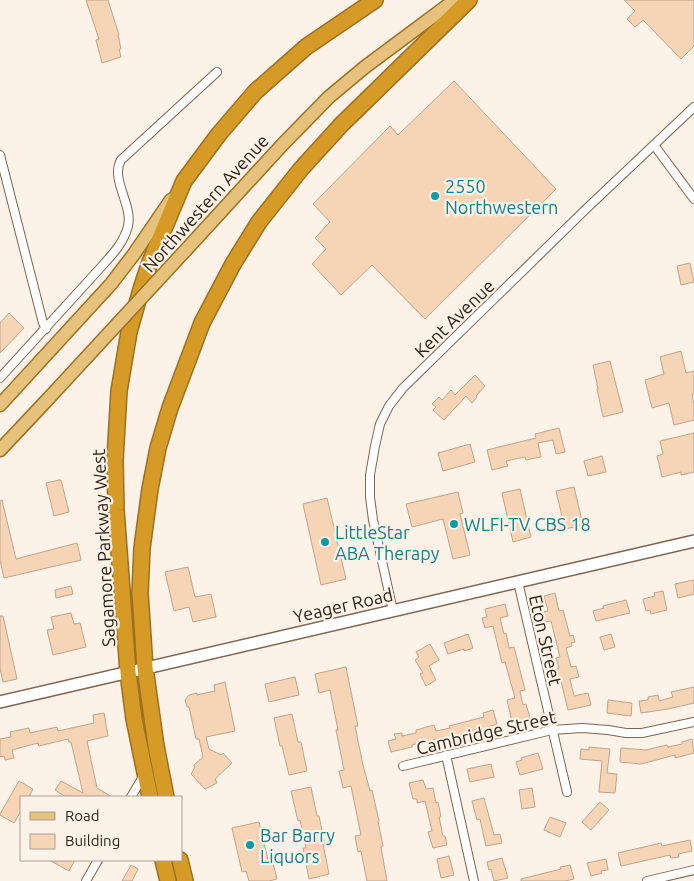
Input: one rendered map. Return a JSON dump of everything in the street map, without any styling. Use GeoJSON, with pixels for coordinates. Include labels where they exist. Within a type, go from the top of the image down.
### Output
{"type":"FeatureCollection","features":[{"type":"Feature","properties":{"kind":"highway","name":"Sagamore Parkway West"},"geometry":{"type":"LineString","coordinates":[[150,796],[134,719],[128,672],[116,510],[119,392],[129,332],[142,286],[184,181],[220,134],[255,92],[306,47],[375,0]]}},
{"type":"Feature","properties":{"kind":"highway","name":"Sagamore Parkway West"},"geometry":{"type":"LineString","coordinates":[[166,796],[156,746],[145,668],[140,593],[142,548],[158,448],[170,408],[202,323],[233,264],[259,222],[301,169],[340,125],[469,0]]}},
{"type":"Feature","properties":{"kind":"highway"},"geometry":{"type":"LineString","coordinates":[[163,861],[168,881]]}},
{"type":"Feature","properties":{"kind":"highway"},"geometry":{"type":"LineString","coordinates":[[180,861],[185,881]]}},
{"type":"Feature","properties":{"kind":"main road","name":"Northwestern Avenue"},"geometry":{"type":"LineString","coordinates":[[0,450],[283,144],[329,97],[365,67],[455,0]]}},
{"type":"Feature","properties":{"kind":"main road","name":"Northwestern Avenue"},"geometry":{"type":"LineString","coordinates":[[0,405],[111,284],[184,181]]}},
{"type":"Feature","properties":{"kind":"street"},"geometry":{"type":"LineString","coordinates":[[0,378],[113,254],[124,237],[128,224],[128,214],[118,177],[118,165],[121,160],[217,72]]}},
{"type":"Feature","properties":{"kind":"street","name":"Kent Avenue"},"geometry":{"type":"LineString","coordinates":[[393,611],[372,520],[370,497],[370,475],[375,446],[380,424],[388,406],[403,388],[586,209],[694,107]]}},
{"type":"Feature","properties":{"kind":"street"},"geometry":{"type":"LineString","coordinates":[[654,145],[694,199]]}},
{"type":"Feature","properties":{"kind":"street"},"geometry":{"type":"LineString","coordinates":[[0,155],[46,329]]}},
{"type":"Feature","properties":{"kind":"street","name":"Yeager Road"},"geometry":{"type":"LineString","coordinates":[[0,702],[694,541]]}},
{"type":"Feature","properties":{"kind":"street","name":"Eton Street"},"geometry":{"type":"LineString","coordinates":[[518,582],[567,792]]}},
{"type":"Feature","properties":{"kind":"street","name":"Cambridge Street"},"geometry":{"type":"LineString","coordinates":[[403,766],[552,730],[582,728],[642,733],[694,722]]}},
{"type":"Feature","properties":{"kind":"street"},"geometry":{"type":"LineString","coordinates":[[446,755],[474,881]]}},
{"type":"Feature","properties":{"kind":"street"},"geometry":{"type":"LineString","coordinates":[[132,796],[145,774]]}},
{"type":"Feature","properties":{"kind":"street"},"geometry":{"type":"LineString","coordinates":[[86,881],[97,861]]}},
{"type":"Feature","properties":{"kind":"street"},"geometry":{"type":"LineString","coordinates":[[648,881],[694,870]]}},
{"type":"Feature","properties":{"kind":"building"},"geometry":{"type":"Polygon","coordinates":[[[86,0],[108,0],[119,35],[121,57],[102,63],[96,40],[99,39],[86,0]]]}},
{"type":"Feature","properties":{"kind":"building"},"geometry":{"type":"Polygon","coordinates":[[[624,0],[694,0],[694,46],[681,59],[643,20],[635,27],[627,19],[635,11],[624,0]]]}},
{"type":"Feature","properties":{"kind":"building","name":"2550 Northwestern"},"geometry":{"type":"Polygon","coordinates":[[[454,81],[556,189],[425,319],[372,265],[341,295],[312,264],[326,249],[315,238],[330,222],[313,204],[390,126],[398,135],[454,81]]]}},
{"type":"Feature","properties":{"kind":"building"},"geometry":{"type":"Polygon","coordinates":[[[690,263],[694,282],[681,285],[677,266],[690,263]]]}},
{"type":"Feature","properties":{"kind":"building"},"geometry":{"type":"Polygon","coordinates":[[[9,313],[24,328],[0,353],[0,323],[9,313]]]}},
{"type":"Feature","properties":{"kind":"building"},"geometry":{"type":"Polygon","coordinates":[[[681,351],[686,373],[694,371],[694,394],[692,394],[694,420],[674,425],[669,403],[652,408],[645,380],[664,374],[660,357],[681,351]]]}},
{"type":"Feature","properties":{"kind":"building"},"geometry":{"type":"Polygon","coordinates":[[[610,361],[623,412],[603,417],[593,365],[610,361]]]}},
{"type":"Feature","properties":{"kind":"building"},"geometry":{"type":"Polygon","coordinates":[[[475,375],[485,386],[472,403],[466,396],[444,420],[433,410],[436,407],[432,404],[439,397],[442,400],[451,390],[455,395],[475,375]]]}},
{"type":"Feature","properties":{"kind":"building"},"geometry":{"type":"Polygon","coordinates":[[[559,428],[565,452],[556,454],[553,440],[538,443],[541,457],[526,460],[525,457],[506,461],[508,466],[492,470],[487,450],[536,438],[535,434],[559,428]]]}},
{"type":"Feature","properties":{"kind":"building"},"geometry":{"type":"Polygon","coordinates":[[[694,433],[694,472],[681,475],[681,472],[662,477],[657,456],[663,454],[660,441],[694,433]]]}},
{"type":"Feature","properties":{"kind":"building"},"geometry":{"type":"Polygon","coordinates":[[[470,444],[475,462],[443,471],[438,453],[470,444]]]}},
{"type":"Feature","properties":{"kind":"building"},"geometry":{"type":"Polygon","coordinates":[[[602,456],[606,472],[588,476],[584,461],[602,456]]]}},
{"type":"Feature","properties":{"kind":"building"},"geometry":{"type":"Polygon","coordinates":[[[61,480],[69,512],[54,516],[46,483],[61,480]]]}},
{"type":"Feature","properties":{"kind":"building"},"geometry":{"type":"Polygon","coordinates":[[[574,487],[583,525],[565,529],[556,491],[574,487]]]}},
{"type":"Feature","properties":{"kind":"building"},"geometry":{"type":"Polygon","coordinates":[[[520,489],[531,537],[513,542],[502,493],[520,489]]]}},
{"type":"Feature","properties":{"kind":"building","name":"WLFI-TV CBS 18"},"geometry":{"type":"Polygon","coordinates":[[[458,492],[463,513],[460,514],[470,555],[453,559],[443,519],[412,527],[406,504],[458,492]]]}},
{"type":"Feature","properties":{"kind":"building","name":"LittleStar ABA Therapy"},"geometry":{"type":"Polygon","coordinates":[[[327,498],[346,579],[321,585],[303,504],[327,498]]]}},
{"type":"Feature","properties":{"kind":"building"},"geometry":{"type":"Polygon","coordinates":[[[2,500],[16,559],[77,543],[81,560],[4,578],[0,560],[0,501],[2,500]]]}},
{"type":"Feature","properties":{"kind":"building"},"geometry":{"type":"Polygon","coordinates":[[[188,567],[195,597],[211,594],[216,617],[193,622],[189,607],[174,611],[165,572],[188,567]]]}},
{"type":"Feature","properties":{"kind":"building"},"geometry":{"type":"Polygon","coordinates":[[[694,580],[694,594],[678,598],[675,584],[694,580]]]}},
{"type":"Feature","properties":{"kind":"building"},"geometry":{"type":"Polygon","coordinates":[[[71,586],[73,594],[56,598],[55,590],[71,586]]]}},
{"type":"Feature","properties":{"kind":"building"},"geometry":{"type":"Polygon","coordinates":[[[663,591],[667,610],[651,614],[650,610],[646,611],[643,599],[655,596],[654,593],[663,591]]]}},
{"type":"Feature","properties":{"kind":"building"},"geometry":{"type":"Polygon","coordinates":[[[555,593],[559,611],[563,610],[570,636],[573,635],[575,642],[571,643],[572,646],[566,648],[571,667],[576,666],[579,677],[570,679],[574,696],[588,693],[591,705],[568,710],[556,669],[559,668],[556,658],[560,657],[551,621],[545,622],[543,612],[548,611],[544,596],[555,593]]]}},
{"type":"Feature","properties":{"kind":"building"},"geometry":{"type":"Polygon","coordinates":[[[626,600],[630,613],[596,621],[593,611],[604,608],[603,606],[626,600]]]}},
{"type":"Feature","properties":{"kind":"building"},"geometry":{"type":"Polygon","coordinates":[[[505,604],[508,616],[500,618],[509,648],[514,647],[525,690],[520,691],[523,705],[526,704],[530,718],[512,722],[507,700],[515,698],[505,662],[502,663],[493,626],[485,628],[482,618],[487,617],[485,609],[505,604]]]}},
{"type":"Feature","properties":{"kind":"building"},"geometry":{"type":"Polygon","coordinates":[[[71,613],[74,624],[80,623],[86,647],[53,655],[47,630],[54,629],[51,617],[71,613]]]}},
{"type":"Feature","properties":{"kind":"building"},"geometry":{"type":"Polygon","coordinates":[[[0,616],[3,616],[17,679],[3,682],[0,668],[0,616]]]}},
{"type":"Feature","properties":{"kind":"building"},"geometry":{"type":"Polygon","coordinates":[[[468,634],[473,648],[448,654],[444,643],[468,634]]]}},
{"type":"Feature","properties":{"kind":"building"},"geometry":{"type":"Polygon","coordinates":[[[611,634],[615,647],[604,650],[600,637],[611,634]]]}},
{"type":"Feature","properties":{"kind":"building"},"geometry":{"type":"Polygon","coordinates":[[[430,644],[439,660],[429,666],[436,680],[426,686],[420,674],[423,673],[415,660],[419,657],[416,652],[430,644]]]}},
{"type":"Feature","properties":{"kind":"building"},"geometry":{"type":"Polygon","coordinates":[[[346,667],[358,726],[355,726],[363,765],[370,791],[372,790],[379,821],[387,881],[367,881],[361,851],[358,852],[355,836],[361,835],[351,786],[343,788],[339,771],[344,770],[330,690],[319,693],[315,674],[346,667]]]}},
{"type":"Feature","properties":{"kind":"building"},"geometry":{"type":"Polygon","coordinates":[[[295,677],[299,695],[269,702],[265,684],[295,677]]]}},
{"type":"Feature","properties":{"kind":"building"},"geometry":{"type":"Polygon","coordinates":[[[225,682],[235,731],[206,737],[209,749],[221,755],[223,753],[232,763],[215,779],[217,783],[205,789],[191,774],[195,767],[194,765],[203,757],[199,739],[196,739],[189,707],[187,707],[185,700],[189,695],[215,691],[214,685],[225,682]]]}},
{"type":"Feature","properties":{"kind":"building"},"geometry":{"type":"Polygon","coordinates":[[[694,687],[694,703],[641,713],[639,701],[648,700],[648,697],[658,695],[659,701],[673,697],[671,692],[694,687]]]}},
{"type":"Feature","properties":{"kind":"building"},"geometry":{"type":"Polygon","coordinates":[[[608,700],[632,703],[631,716],[607,713],[608,700]]]}},
{"type":"Feature","properties":{"kind":"building"},"geometry":{"type":"Polygon","coordinates":[[[493,710],[497,724],[488,727],[489,729],[480,731],[479,729],[467,732],[468,736],[442,742],[441,738],[391,752],[388,741],[396,739],[394,734],[402,733],[402,736],[416,733],[416,730],[434,725],[436,731],[450,728],[449,726],[484,717],[483,713],[493,710]]]}},
{"type":"Feature","properties":{"kind":"building"},"geometry":{"type":"Polygon","coordinates":[[[104,713],[108,736],[87,741],[97,788],[110,796],[64,796],[55,790],[61,781],[83,793],[71,742],[68,739],[39,746],[38,743],[12,750],[14,758],[5,760],[4,756],[0,757],[0,739],[11,737],[10,732],[29,728],[30,733],[57,727],[58,731],[94,723],[93,715],[104,713]]]}},
{"type":"Feature","properties":{"kind":"building"},"geometry":{"type":"Polygon","coordinates":[[[292,714],[298,742],[301,742],[307,771],[289,775],[274,718],[292,714]]]}},
{"type":"Feature","properties":{"kind":"building"},"geometry":{"type":"Polygon","coordinates":[[[692,739],[694,753],[675,758],[675,755],[641,764],[620,762],[621,748],[646,750],[682,744],[682,742],[692,739]]]}},
{"type":"Feature","properties":{"kind":"building"},"geometry":{"type":"Polygon","coordinates":[[[589,747],[610,749],[607,773],[617,774],[615,793],[599,792],[602,761],[580,759],[581,749],[589,750],[589,747]]]}},
{"type":"Feature","properties":{"kind":"building"},"geometry":{"type":"Polygon","coordinates":[[[538,753],[543,769],[520,775],[516,762],[522,760],[521,758],[538,753]]]}},
{"type":"Feature","properties":{"kind":"building"},"geometry":{"type":"Polygon","coordinates":[[[491,764],[494,777],[470,782],[467,769],[491,764]]]}},
{"type":"Feature","properties":{"kind":"building"},"geometry":{"type":"Polygon","coordinates":[[[423,780],[426,789],[433,788],[436,803],[438,802],[443,836],[445,836],[447,845],[433,848],[428,832],[432,831],[425,801],[417,803],[417,799],[413,799],[409,783],[423,780]]]}},
{"type":"Feature","properties":{"kind":"building"},"geometry":{"type":"Polygon","coordinates":[[[19,781],[33,789],[30,796],[20,796],[20,813],[14,823],[0,814],[19,781]]]}},
{"type":"Feature","properties":{"kind":"building"},"geometry":{"type":"Polygon","coordinates":[[[311,787],[325,844],[323,844],[329,874],[309,879],[303,848],[306,848],[291,791],[311,787]]]}},
{"type":"Feature","properties":{"kind":"building"},"geometry":{"type":"Polygon","coordinates":[[[532,788],[535,807],[522,809],[519,790],[532,788]]]}},
{"type":"Feature","properties":{"kind":"building"},"geometry":{"type":"Polygon","coordinates":[[[484,798],[494,835],[500,834],[502,843],[486,846],[480,819],[477,820],[472,801],[484,798]]]}},
{"type":"Feature","properties":{"kind":"building"},"geometry":{"type":"Polygon","coordinates":[[[600,802],[609,810],[591,830],[582,822],[600,802]]]}},
{"type":"Feature","properties":{"kind":"building"},"geometry":{"type":"Polygon","coordinates":[[[550,817],[566,823],[560,837],[544,830],[550,817]]]}},
{"type":"Feature","properties":{"kind":"building","name":"Bar Barry Liquors"},"geometry":{"type":"Polygon","coordinates":[[[259,822],[269,864],[273,863],[277,879],[249,881],[246,871],[242,872],[232,828],[259,822]]]}},
{"type":"Feature","properties":{"kind":"building"},"geometry":{"type":"Polygon","coordinates":[[[690,840],[692,851],[678,854],[679,857],[671,858],[670,855],[621,866],[618,853],[661,843],[662,846],[690,840]]]}},
{"type":"Feature","properties":{"kind":"building"},"geometry":{"type":"Polygon","coordinates":[[[449,856],[454,875],[441,878],[437,859],[449,856]]]}},
{"type":"Feature","properties":{"kind":"building"},"geometry":{"type":"Polygon","coordinates":[[[502,858],[508,878],[494,881],[487,862],[502,858]]]}},
{"type":"Feature","properties":{"kind":"building"},"geometry":{"type":"Polygon","coordinates":[[[606,859],[608,870],[591,876],[587,863],[606,859]]]}},
{"type":"Feature","properties":{"kind":"building"},"geometry":{"type":"Polygon","coordinates":[[[51,861],[74,861],[69,871],[51,861]]]}},
{"type":"Feature","properties":{"kind":"building"},"geometry":{"type":"Polygon","coordinates":[[[131,865],[138,869],[132,881],[122,881],[131,865]]]}},
{"type":"Feature","properties":{"kind":"building"},"geometry":{"type":"Polygon","coordinates":[[[570,865],[574,879],[565,881],[521,881],[521,879],[570,865]]]}},
{"type":"Feature","properties":{"kind":"place","name":"2550 Northwestern"},"geometry":{"type":"Point","coordinates":[435,196]}},
{"type":"Feature","properties":{"kind":"place","name":"WLFI-TV CBS 18"},"geometry":{"type":"Point","coordinates":[454,524]}},
{"type":"Feature","properties":{"kind":"place","name":"LittleStar ABA Therapy"},"geometry":{"type":"Point","coordinates":[325,542]}},
{"type":"Feature","properties":{"kind":"place","name":"Bar Barry Liquors"},"geometry":{"type":"Point","coordinates":[250,845]}}]}
